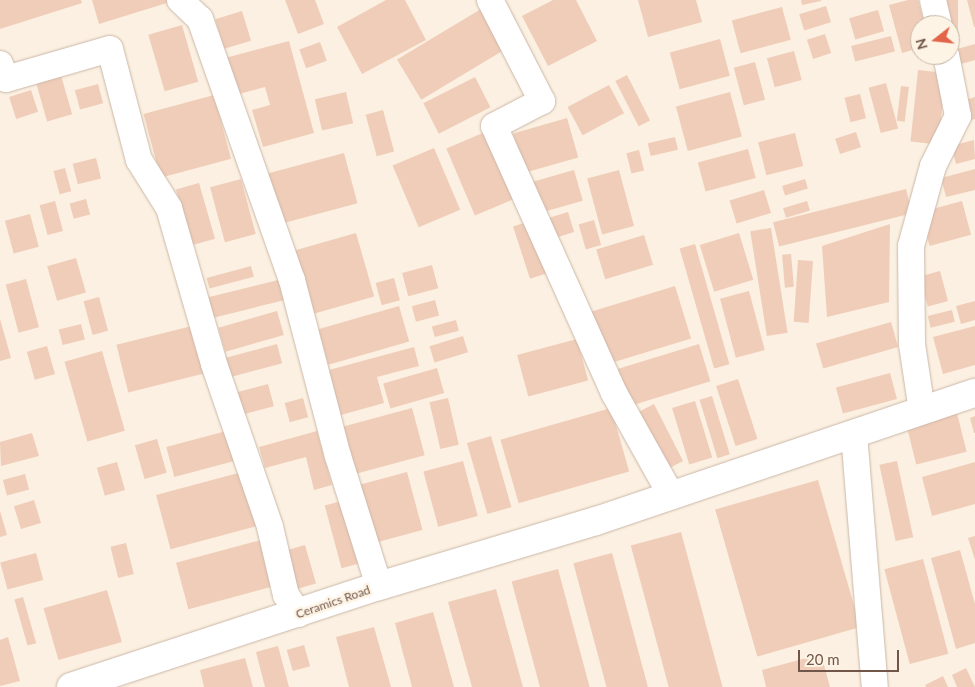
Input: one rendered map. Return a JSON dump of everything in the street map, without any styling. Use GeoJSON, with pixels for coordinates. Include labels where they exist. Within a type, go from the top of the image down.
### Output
{"type":"FeatureCollection","features":[{"type":"Feature","properties":{"kind":"street"},"geometry":{"type":"LineString","coordinates":[[180,0],[200,19],[286,262],[338,456],[379,586]]}},
{"type":"Feature","properties":{"kind":"street"},"geometry":{"type":"LineString","coordinates":[[490,0],[542,101],[494,126],[614,393],[671,496]]}},
{"type":"Feature","properties":{"kind":"street"},"geometry":{"type":"LineString","coordinates":[[932,0],[937,15]]}},
{"type":"Feature","properties":{"kind":"street"},"geometry":{"type":"LineString","coordinates":[[0,64],[6,79],[110,49],[139,160],[169,208],[214,364],[270,527],[286,595],[299,614]]}},
{"type":"Feature","properties":{"kind":"street"},"geometry":{"type":"LineString","coordinates":[[922,411],[912,344],[910,246],[933,166],[958,116],[948,65]]}},
{"type":"Feature","properties":{"kind":"street","name":"Ceramics Road"},"geometry":{"type":"LineString","coordinates":[[72,687],[299,614],[379,586],[596,521],[975,393]]}},
{"type":"Feature","properties":{"kind":"street"},"geometry":{"type":"LineString","coordinates":[[854,434],[876,687]]}},
{"type":"Feature","properties":{"kind":"building"},"geometry":{"type":"Polygon","coordinates":[[[0,0],[81,0],[82,3],[0,29],[0,0]]]}},
{"type":"Feature","properties":{"kind":"building"},"geometry":{"type":"Polygon","coordinates":[[[92,0],[169,0],[170,2],[99,24],[92,0]]]}},
{"type":"Feature","properties":{"kind":"building"},"geometry":{"type":"Polygon","coordinates":[[[285,0],[315,0],[324,24],[298,34],[285,0]]]}},
{"type":"Feature","properties":{"kind":"building"},"geometry":{"type":"Polygon","coordinates":[[[386,0],[405,0],[426,40],[362,74],[337,27],[386,0]]]}},
{"type":"Feature","properties":{"kind":"building"},"geometry":{"type":"Polygon","coordinates":[[[553,0],[576,0],[597,41],[548,66],[522,16],[553,0]]]}},
{"type":"Feature","properties":{"kind":"building"},"geometry":{"type":"Polygon","coordinates":[[[638,0],[696,0],[702,22],[648,37],[638,0]]]}},
{"type":"Feature","properties":{"kind":"building"},"geometry":{"type":"Polygon","coordinates":[[[801,0],[821,0],[821,1],[802,5],[801,0]]]}},
{"type":"Feature","properties":{"kind":"building"},"geometry":{"type":"Polygon","coordinates":[[[908,0],[918,0],[922,15],[910,15],[910,51],[902,53],[889,5],[908,0]]]}},
{"type":"Feature","properties":{"kind":"building"},"geometry":{"type":"Polygon","coordinates":[[[941,0],[958,0],[958,15],[941,15],[941,0]]]}},
{"type":"Feature","properties":{"kind":"building"},"geometry":{"type":"Polygon","coordinates":[[[967,0],[975,0],[975,27],[974,27],[967,0]]]}},
{"type":"Feature","properties":{"kind":"building"},"geometry":{"type":"Polygon","coordinates":[[[826,6],[831,22],[804,30],[799,14],[826,6]]]}},
{"type":"Feature","properties":{"kind":"building"},"geometry":{"type":"Polygon","coordinates":[[[782,7],[791,40],[741,53],[732,20],[782,7]]]}},
{"type":"Feature","properties":{"kind":"building"},"geometry":{"type":"Polygon","coordinates":[[[481,9],[505,49],[421,100],[397,59],[481,9]]]}},
{"type":"Feature","properties":{"kind":"building"},"geometry":{"type":"Polygon","coordinates":[[[878,10],[884,31],[855,39],[849,18],[878,10]]]}},
{"type":"Feature","properties":{"kind":"building"},"geometry":{"type":"Polygon","coordinates":[[[242,11],[251,41],[224,49],[215,19],[242,11]]]}},
{"type":"Feature","properties":{"kind":"building"},"geometry":{"type":"Polygon","coordinates":[[[182,25],[198,82],[165,91],[148,35],[182,25]]]}},
{"type":"Feature","properties":{"kind":"building"},"geometry":{"type":"Polygon","coordinates":[[[825,34],[831,53],[813,59],[807,40],[825,34]]]}},
{"type":"Feature","properties":{"kind":"building"},"geometry":{"type":"Polygon","coordinates":[[[891,36],[895,52],[855,61],[851,46],[891,36]]]}},
{"type":"Feature","properties":{"kind":"building"},"geometry":{"type":"Polygon","coordinates":[[[720,39],[730,76],[680,89],[670,52],[720,39]]]}},
{"type":"Feature","properties":{"kind":"building"},"geometry":{"type":"Polygon","coordinates":[[[289,41],[314,133],[263,147],[252,110],[270,105],[265,87],[235,95],[225,58],[289,41]]]}},
{"type":"Feature","properties":{"kind":"building"},"geometry":{"type":"Polygon","coordinates":[[[320,42],[327,61],[306,68],[299,50],[320,42]]]}},
{"type":"Feature","properties":{"kind":"building"},"geometry":{"type":"Polygon","coordinates":[[[975,44],[975,60],[961,64],[960,48],[975,44]]]}},
{"type":"Feature","properties":{"kind":"building"},"geometry":{"type":"Polygon","coordinates":[[[794,51],[802,80],[775,87],[767,58],[794,51]]]}},
{"type":"Feature","properties":{"kind":"building"},"geometry":{"type":"Polygon","coordinates":[[[755,62],[765,100],[744,105],[734,68],[755,62]]]}},
{"type":"Feature","properties":{"kind":"building"},"geometry":{"type":"Polygon","coordinates":[[[918,70],[946,73],[938,145],[910,142],[918,70]]]}},
{"type":"Feature","properties":{"kind":"building"},"geometry":{"type":"Polygon","coordinates":[[[60,72],[72,114],[47,121],[35,79],[60,72]]]}},
{"type":"Feature","properties":{"kind":"building"},"geometry":{"type":"Polygon","coordinates":[[[627,75],[650,120],[639,126],[615,81],[627,75]]]}},
{"type":"Feature","properties":{"kind":"building"},"geometry":{"type":"Polygon","coordinates":[[[475,77],[490,107],[439,134],[423,103],[475,77]]]}},
{"type":"Feature","properties":{"kind":"building"},"geometry":{"type":"Polygon","coordinates":[[[886,83],[898,128],[881,133],[869,88],[886,83]]]}},
{"type":"Feature","properties":{"kind":"building"},"geometry":{"type":"Polygon","coordinates":[[[98,84],[103,103],[80,110],[75,90],[98,84]]]}},
{"type":"Feature","properties":{"kind":"building"},"geometry":{"type":"Polygon","coordinates":[[[609,85],[624,113],[583,135],[568,107],[609,85]]]}},
{"type":"Feature","properties":{"kind":"building"},"geometry":{"type":"Polygon","coordinates":[[[901,86],[909,87],[905,122],[897,121],[901,86]]]}},
{"type":"Feature","properties":{"kind":"building"},"geometry":{"type":"Polygon","coordinates":[[[31,90],[38,112],[16,119],[9,97],[31,90]]]}},
{"type":"Feature","properties":{"kind":"building"},"geometry":{"type":"Polygon","coordinates":[[[346,92],[353,123],[322,130],[315,99],[346,92]]]}},
{"type":"Feature","properties":{"kind":"building"},"geometry":{"type":"Polygon","coordinates":[[[730,92],[742,136],[688,151],[676,106],[730,92]]]}},
{"type":"Feature","properties":{"kind":"building"},"geometry":{"type":"Polygon","coordinates":[[[860,94],[866,118],[851,122],[844,98],[860,94]]]}},
{"type":"Feature","properties":{"kind":"building"},"geometry":{"type":"Polygon","coordinates":[[[214,95],[231,159],[161,178],[143,114],[214,95]]]}},
{"type":"Feature","properties":{"kind":"building"},"geometry":{"type":"Polygon","coordinates":[[[975,97],[975,119],[971,120],[966,100],[975,97]]]}},
{"type":"Feature","properties":{"kind":"building"},"geometry":{"type":"Polygon","coordinates":[[[383,110],[394,152],[377,156],[366,115],[383,110]]]}},
{"type":"Feature","properties":{"kind":"building"},"geometry":{"type":"Polygon","coordinates":[[[567,118],[578,157],[524,173],[513,133],[567,118]]]}},
{"type":"Feature","properties":{"kind":"building"},"geometry":{"type":"Polygon","coordinates":[[[485,132],[514,199],[475,216],[446,148],[485,132]]]}},
{"type":"Feature","properties":{"kind":"building"},"geometry":{"type":"Polygon","coordinates":[[[856,132],[861,147],[840,154],[835,139],[856,132]]]}},
{"type":"Feature","properties":{"kind":"building"},"geometry":{"type":"Polygon","coordinates":[[[795,133],[803,166],[766,175],[758,142],[795,133]]]}},
{"type":"Feature","properties":{"kind":"building"},"geometry":{"type":"Polygon","coordinates":[[[675,137],[678,150],[651,156],[648,143],[675,137]]]}},
{"type":"Feature","properties":{"kind":"building"},"geometry":{"type":"Polygon","coordinates":[[[974,140],[975,159],[956,164],[951,146],[974,140]]]}},
{"type":"Feature","properties":{"kind":"building"},"geometry":{"type":"Polygon","coordinates":[[[434,148],[460,210],[419,227],[393,166],[434,148]]]}},
{"type":"Feature","properties":{"kind":"building"},"geometry":{"type":"Polygon","coordinates":[[[748,149],[756,178],[706,191],[698,162],[748,149]]]}},
{"type":"Feature","properties":{"kind":"building"},"geometry":{"type":"Polygon","coordinates":[[[639,150],[644,170],[631,174],[626,153],[639,150]]]}},
{"type":"Feature","properties":{"kind":"building"},"geometry":{"type":"Polygon","coordinates":[[[344,153],[357,203],[281,224],[268,173],[344,153]]]}},
{"type":"Feature","properties":{"kind":"building"},"geometry":{"type":"Polygon","coordinates":[[[96,158],[101,178],[78,184],[73,164],[96,158]]]}},
{"type":"Feature","properties":{"kind":"building"},"geometry":{"type":"Polygon","coordinates":[[[65,168],[71,191],[60,194],[53,171],[65,168]]]}},
{"type":"Feature","properties":{"kind":"building"},"geometry":{"type":"Polygon","coordinates":[[[975,169],[975,190],[946,197],[941,178],[975,169]]]}},
{"type":"Feature","properties":{"kind":"building"},"geometry":{"type":"Polygon","coordinates":[[[574,170],[583,201],[541,213],[533,182],[574,170]]]}},
{"type":"Feature","properties":{"kind":"building"},"geometry":{"type":"Polygon","coordinates":[[[619,170],[634,226],[602,235],[587,179],[619,170]]]}},
{"type":"Feature","properties":{"kind":"building"},"geometry":{"type":"Polygon","coordinates":[[[241,179],[256,234],[225,242],[210,187],[241,179]]]}},
{"type":"Feature","properties":{"kind":"building"},"geometry":{"type":"Polygon","coordinates":[[[805,179],[808,189],[785,196],[782,186],[805,179]]]}},
{"type":"Feature","properties":{"kind":"building"},"geometry":{"type":"Polygon","coordinates":[[[199,183],[215,239],[192,245],[176,190],[199,183]]]}},
{"type":"Feature","properties":{"kind":"building"},"geometry":{"type":"Polygon","coordinates":[[[906,189],[912,213],[779,246],[773,222],[906,189]]]}},
{"type":"Feature","properties":{"kind":"building"},"geometry":{"type":"Polygon","coordinates":[[[764,190],[771,213],[737,223],[730,201],[764,190]]]}},
{"type":"Feature","properties":{"kind":"building"},"geometry":{"type":"Polygon","coordinates":[[[86,199],[90,214],[74,219],[70,203],[86,199]]]}},
{"type":"Feature","properties":{"kind":"building"},"geometry":{"type":"Polygon","coordinates":[[[55,201],[63,231],[48,235],[40,205],[55,201]]]}},
{"type":"Feature","properties":{"kind":"building"},"geometry":{"type":"Polygon","coordinates":[[[807,201],[810,211],[786,218],[783,208],[807,201]]]}},
{"type":"Feature","properties":{"kind":"building"},"geometry":{"type":"Polygon","coordinates":[[[962,201],[971,235],[930,246],[920,212],[962,201]]]}},
{"type":"Feature","properties":{"kind":"building"},"geometry":{"type":"Polygon","coordinates":[[[568,212],[574,232],[553,239],[547,218],[568,212]]]}},
{"type":"Feature","properties":{"kind":"building"},"geometry":{"type":"Polygon","coordinates":[[[30,214],[39,247],[14,254],[5,221],[30,214]]]}},
{"type":"Feature","properties":{"kind":"building"},"geometry":{"type":"Polygon","coordinates":[[[533,220],[550,272],[530,279],[513,226],[533,220]]]}},
{"type":"Feature","properties":{"kind":"building"},"geometry":{"type":"Polygon","coordinates":[[[594,220],[601,245],[586,249],[579,224],[594,220]]]}},
{"type":"Feature","properties":{"kind":"building"},"geometry":{"type":"Polygon","coordinates":[[[890,224],[889,302],[827,317],[822,246],[890,224]]]}},
{"type":"Feature","properties":{"kind":"building"},"geometry":{"type":"Polygon","coordinates":[[[771,228],[788,333],[767,336],[750,231],[771,228]]]}},
{"type":"Feature","properties":{"kind":"building"},"geometry":{"type":"Polygon","coordinates":[[[356,233],[374,296],[314,314],[295,250],[356,233]]]}},
{"type":"Feature","properties":{"kind":"building"},"geometry":{"type":"Polygon","coordinates":[[[739,233],[753,280],[714,292],[700,245],[739,233]]]}},
{"type":"Feature","properties":{"kind":"building"},"geometry":{"type":"Polygon","coordinates":[[[644,235],[653,265],[605,279],[596,250],[644,235]]]}},
{"type":"Feature","properties":{"kind":"building"},"geometry":{"type":"Polygon","coordinates":[[[695,244],[729,364],[714,369],[680,248],[695,244]]]}},
{"type":"Feature","properties":{"kind":"building"},"geometry":{"type":"Polygon","coordinates":[[[791,254],[794,287],[785,288],[782,255],[791,254]]]}},
{"type":"Feature","properties":{"kind":"building"},"geometry":{"type":"Polygon","coordinates":[[[76,258],[86,293],[57,301],[47,266],[76,258]]]}},
{"type":"Feature","properties":{"kind":"building"},"geometry":{"type":"Polygon","coordinates":[[[798,260],[813,261],[809,323],[794,322],[798,260]]]}},
{"type":"Feature","properties":{"kind":"building"},"geometry":{"type":"Polygon","coordinates":[[[432,265],[438,288],[408,296],[402,273],[432,265]]]}},
{"type":"Feature","properties":{"kind":"building"},"geometry":{"type":"Polygon","coordinates":[[[251,266],[254,277],[209,289],[207,278],[251,266]]]}},
{"type":"Feature","properties":{"kind":"building"},"geometry":{"type":"Polygon","coordinates":[[[940,271],[948,301],[928,306],[920,276],[940,271]]]}},
{"type":"Feature","properties":{"kind":"building"},"geometry":{"type":"Polygon","coordinates":[[[394,278],[400,300],[382,305],[376,283],[394,278]]]}},
{"type":"Feature","properties":{"kind":"building"},"geometry":{"type":"Polygon","coordinates":[[[26,279],[39,327],[19,333],[6,284],[26,279]]]}},
{"type":"Feature","properties":{"kind":"building"},"geometry":{"type":"Polygon","coordinates":[[[282,279],[287,299],[211,318],[206,298],[282,279]]]}},
{"type":"Feature","properties":{"kind":"building"},"geometry":{"type":"Polygon","coordinates":[[[675,286],[691,339],[607,364],[591,312],[675,286]]]}},
{"type":"Feature","properties":{"kind":"building"},"geometry":{"type":"Polygon","coordinates":[[[749,291],[765,350],[736,358],[720,299],[749,291]]]}},
{"type":"Feature","properties":{"kind":"building"},"geometry":{"type":"Polygon","coordinates":[[[99,297],[108,331],[93,335],[84,301],[99,297]]]}},
{"type":"Feature","properties":{"kind":"building"},"geometry":{"type":"Polygon","coordinates":[[[435,300],[439,315],[416,322],[412,306],[435,300]]]}},
{"type":"Feature","properties":{"kind":"building"},"geometry":{"type":"Polygon","coordinates":[[[975,301],[975,320],[961,324],[956,306],[975,301]]]}},
{"type":"Feature","properties":{"kind":"building"},"geometry":{"type":"Polygon","coordinates":[[[399,306],[409,342],[328,365],[318,329],[399,306]]]}},
{"type":"Feature","properties":{"kind":"building"},"geometry":{"type":"Polygon","coordinates":[[[952,310],[955,322],[931,328],[928,316],[952,310]]]}},
{"type":"Feature","properties":{"kind":"building"},"geometry":{"type":"Polygon","coordinates":[[[277,311],[284,335],[225,352],[218,328],[277,311]]]}},
{"type":"Feature","properties":{"kind":"building"},"geometry":{"type":"Polygon","coordinates":[[[0,319],[11,358],[0,361],[0,319]]]}},
{"type":"Feature","properties":{"kind":"building"},"geometry":{"type":"Polygon","coordinates":[[[456,320],[459,331],[435,337],[432,326],[456,320]]]}},
{"type":"Feature","properties":{"kind":"building"},"geometry":{"type":"Polygon","coordinates":[[[891,322],[898,347],[823,368],[816,343],[891,322]]]}},
{"type":"Feature","properties":{"kind":"building"},"geometry":{"type":"Polygon","coordinates":[[[81,324],[85,340],[63,345],[59,330],[81,324]]]}},
{"type":"Feature","properties":{"kind":"building"},"geometry":{"type":"Polygon","coordinates":[[[196,325],[208,373],[128,392],[116,345],[196,325]]]}},
{"type":"Feature","properties":{"kind":"building"},"geometry":{"type":"Polygon","coordinates":[[[975,326],[975,365],[943,374],[933,337],[975,326]]]}},
{"type":"Feature","properties":{"kind":"building"},"geometry":{"type":"Polygon","coordinates":[[[463,336],[468,352],[434,362],[430,346],[463,336]]]}},
{"type":"Feature","properties":{"kind":"building"},"geometry":{"type":"Polygon","coordinates":[[[577,339],[588,381],[528,397],[517,355],[577,339]]]}},
{"type":"Feature","properties":{"kind":"building"},"geometry":{"type":"Polygon","coordinates":[[[277,344],[282,363],[224,379],[219,360],[277,344]]]}},
{"type":"Feature","properties":{"kind":"building"},"geometry":{"type":"Polygon","coordinates":[[[699,344],[710,381],[628,406],[617,369],[699,344]]]}},
{"type":"Feature","properties":{"kind":"building"},"geometry":{"type":"Polygon","coordinates":[[[47,346],[55,374],[35,380],[27,352],[47,346]]]}},
{"type":"Feature","properties":{"kind":"building"},"geometry":{"type":"Polygon","coordinates":[[[414,347],[419,366],[377,377],[384,403],[341,415],[329,370],[414,347]]]}},
{"type":"Feature","properties":{"kind":"building"},"geometry":{"type":"Polygon","coordinates":[[[102,351],[125,431],[87,442],[65,362],[102,351]]]}},
{"type":"Feature","properties":{"kind":"building"},"geometry":{"type":"Polygon","coordinates":[[[437,368],[444,393],[390,408],[383,383],[437,368]]]}},
{"type":"Feature","properties":{"kind":"building"},"geometry":{"type":"Polygon","coordinates":[[[890,373],[897,399],[843,414],[836,387],[890,373]]]}},
{"type":"Feature","properties":{"kind":"building"},"geometry":{"type":"Polygon","coordinates":[[[738,379],[757,439],[736,446],[716,386],[738,379]]]}},
{"type":"Feature","properties":{"kind":"building"},"geometry":{"type":"Polygon","coordinates":[[[268,384],[274,406],[243,414],[237,392],[268,384]]]}},
{"type":"Feature","properties":{"kind":"building"},"geometry":{"type":"Polygon","coordinates":[[[712,396],[730,454],[717,458],[700,400],[712,396]]]}},
{"type":"Feature","properties":{"kind":"building"},"geometry":{"type":"Polygon","coordinates":[[[303,398],[308,417],[290,422],[285,403],[303,398]]]}},
{"type":"Feature","properties":{"kind":"building"},"geometry":{"type":"Polygon","coordinates":[[[448,398],[459,445],[440,449],[429,402],[448,398]]]}},
{"type":"Feature","properties":{"kind":"building"},"geometry":{"type":"Polygon","coordinates":[[[695,401],[712,457],[689,464],[672,408],[695,401]]]}},
{"type":"Feature","properties":{"kind":"building"},"geometry":{"type":"Polygon","coordinates":[[[654,404],[683,461],[666,470],[637,413],[654,404]]]}},
{"type":"Feature","properties":{"kind":"building"},"geometry":{"type":"Polygon","coordinates":[[[412,408],[425,455],[356,474],[343,426],[412,408]]]}},
{"type":"Feature","properties":{"kind":"building"},"geometry":{"type":"Polygon","coordinates":[[[611,408],[629,471],[519,503],[500,440],[611,408]]]}},
{"type":"Feature","properties":{"kind":"building"},"geometry":{"type":"Polygon","coordinates":[[[957,413],[967,452],[916,464],[907,426],[957,413]]]}},
{"type":"Feature","properties":{"kind":"building"},"geometry":{"type":"Polygon","coordinates":[[[975,416],[975,433],[974,433],[970,418],[975,416]]]}},
{"type":"Feature","properties":{"kind":"building"},"geometry":{"type":"Polygon","coordinates":[[[230,430],[238,460],[174,477],[166,447],[230,430]]]}},
{"type":"Feature","properties":{"kind":"building"},"geometry":{"type":"Polygon","coordinates":[[[317,431],[332,485],[314,490],[306,457],[265,468],[259,447],[317,431]]]}},
{"type":"Feature","properties":{"kind":"building"},"geometry":{"type":"Polygon","coordinates":[[[32,433],[39,456],[1,466],[0,442],[32,433]]]}},
{"type":"Feature","properties":{"kind":"building"},"geometry":{"type":"Polygon","coordinates":[[[491,436],[511,507],[487,514],[467,443],[491,436]]]}},
{"type":"Feature","properties":{"kind":"building"},"geometry":{"type":"Polygon","coordinates":[[[157,439],[167,473],[145,479],[135,445],[157,439]]]}},
{"type":"Feature","properties":{"kind":"building"},"geometry":{"type":"Polygon","coordinates":[[[463,461],[478,516],[438,527],[423,472],[463,461]]]}},
{"type":"Feature","properties":{"kind":"building"},"geometry":{"type":"Polygon","coordinates":[[[897,461],[913,537],[896,541],[879,465],[897,461]]]}},
{"type":"Feature","properties":{"kind":"building"},"geometry":{"type":"Polygon","coordinates":[[[117,462],[125,490],[105,496],[97,468],[117,462]]]}},
{"type":"Feature","properties":{"kind":"building"},"geometry":{"type":"Polygon","coordinates":[[[975,462],[975,504],[932,516],[922,477],[975,462]]]}},
{"type":"Feature","properties":{"kind":"building"},"geometry":{"type":"Polygon","coordinates":[[[242,472],[256,526],[171,549],[156,495],[242,472]]]}},
{"type":"Feature","properties":{"kind":"building"},"geometry":{"type":"Polygon","coordinates":[[[407,472],[423,530],[374,543],[359,485],[407,472]]]}},
{"type":"Feature","properties":{"kind":"building"},"geometry":{"type":"Polygon","coordinates":[[[25,474],[29,489],[7,495],[3,480],[25,474]]]}},
{"type":"Feature","properties":{"kind":"building"},"geometry":{"type":"Polygon","coordinates":[[[818,480],[860,627],[757,657],[715,509],[818,480]]]}},
{"type":"Feature","properties":{"kind":"building"},"geometry":{"type":"Polygon","coordinates":[[[34,500],[41,523],[21,529],[14,506],[34,500]]]}},
{"type":"Feature","properties":{"kind":"building"},"geometry":{"type":"Polygon","coordinates":[[[345,500],[362,563],[342,568],[325,505],[345,500]]]}},
{"type":"Feature","properties":{"kind":"building"},"geometry":{"type":"Polygon","coordinates":[[[0,511],[7,535],[0,537],[0,511]]]}},
{"type":"Feature","properties":{"kind":"building"},"geometry":{"type":"Polygon","coordinates":[[[681,532],[723,687],[669,687],[631,545],[681,532]]]}},
{"type":"Feature","properties":{"kind":"building"},"geometry":{"type":"Polygon","coordinates":[[[975,536],[975,560],[968,538],[975,536]]]}},
{"type":"Feature","properties":{"kind":"building"},"geometry":{"type":"Polygon","coordinates":[[[261,540],[273,586],[188,609],[176,563],[261,540]]]}},
{"type":"Feature","properties":{"kind":"building"},"geometry":{"type":"Polygon","coordinates":[[[126,543],[134,574],[118,578],[110,547],[126,543]]]}},
{"type":"Feature","properties":{"kind":"building"},"geometry":{"type":"Polygon","coordinates":[[[305,545],[316,583],[296,589],[285,551],[305,545]]]}},
{"type":"Feature","properties":{"kind":"building"},"geometry":{"type":"Polygon","coordinates":[[[960,550],[975,604],[975,643],[956,649],[931,558],[960,550]]]}},
{"type":"Feature","properties":{"kind":"building"},"geometry":{"type":"Polygon","coordinates":[[[36,553],[43,580],[8,590],[0,563],[36,553]]]}},
{"type":"Feature","properties":{"kind":"building"},"geometry":{"type":"Polygon","coordinates":[[[612,553],[648,687],[606,687],[573,563],[612,553]]]}},
{"type":"Feature","properties":{"kind":"building"},"geometry":{"type":"Polygon","coordinates":[[[923,559],[948,654],[910,664],[884,569],[923,559]]]}},
{"type":"Feature","properties":{"kind":"building"},"geometry":{"type":"Polygon","coordinates":[[[558,569],[590,687],[540,687],[512,581],[558,569]]]}},
{"type":"Feature","properties":{"kind":"building"},"geometry":{"type":"Polygon","coordinates":[[[496,589],[523,687],[472,687],[448,602],[496,589]]]}},
{"type":"Feature","properties":{"kind":"building"},"geometry":{"type":"Polygon","coordinates":[[[107,590],[122,642],[58,660],[44,608],[107,590]]]}},
{"type":"Feature","properties":{"kind":"building"},"geometry":{"type":"Polygon","coordinates":[[[23,597],[36,643],[28,646],[14,599],[23,597]]]}},
{"type":"Feature","properties":{"kind":"building"},"geometry":{"type":"Polygon","coordinates":[[[433,612],[454,687],[412,687],[395,623],[433,612]]]}},
{"type":"Feature","properties":{"kind":"building"},"geometry":{"type":"Polygon","coordinates":[[[374,627],[391,687],[349,687],[336,637],[374,627]]]}},
{"type":"Feature","properties":{"kind":"building"},"geometry":{"type":"Polygon","coordinates":[[[8,637],[20,681],[0,686],[0,640],[8,637]]]}},
{"type":"Feature","properties":{"kind":"building"},"geometry":{"type":"Polygon","coordinates":[[[304,645],[310,666],[293,671],[287,650],[304,645]]]}},
{"type":"Feature","properties":{"kind":"building"},"geometry":{"type":"Polygon","coordinates":[[[278,646],[289,687],[265,687],[256,652],[278,646]]]}},
{"type":"Feature","properties":{"kind":"building"},"geometry":{"type":"Polygon","coordinates":[[[821,654],[830,687],[766,687],[762,670],[821,654]]]}},
{"type":"Feature","properties":{"kind":"building"},"geometry":{"type":"Polygon","coordinates":[[[245,658],[253,687],[204,687],[200,670],[245,658]]]}},
{"type":"Feature","properties":{"kind":"building"},"geometry":{"type":"Polygon","coordinates":[[[966,668],[975,687],[957,687],[952,675],[966,668]]]}},
{"type":"Feature","properties":{"kind":"building"},"geometry":{"type":"Polygon","coordinates":[[[943,676],[948,687],[926,687],[925,685],[943,676]]]}}]}
